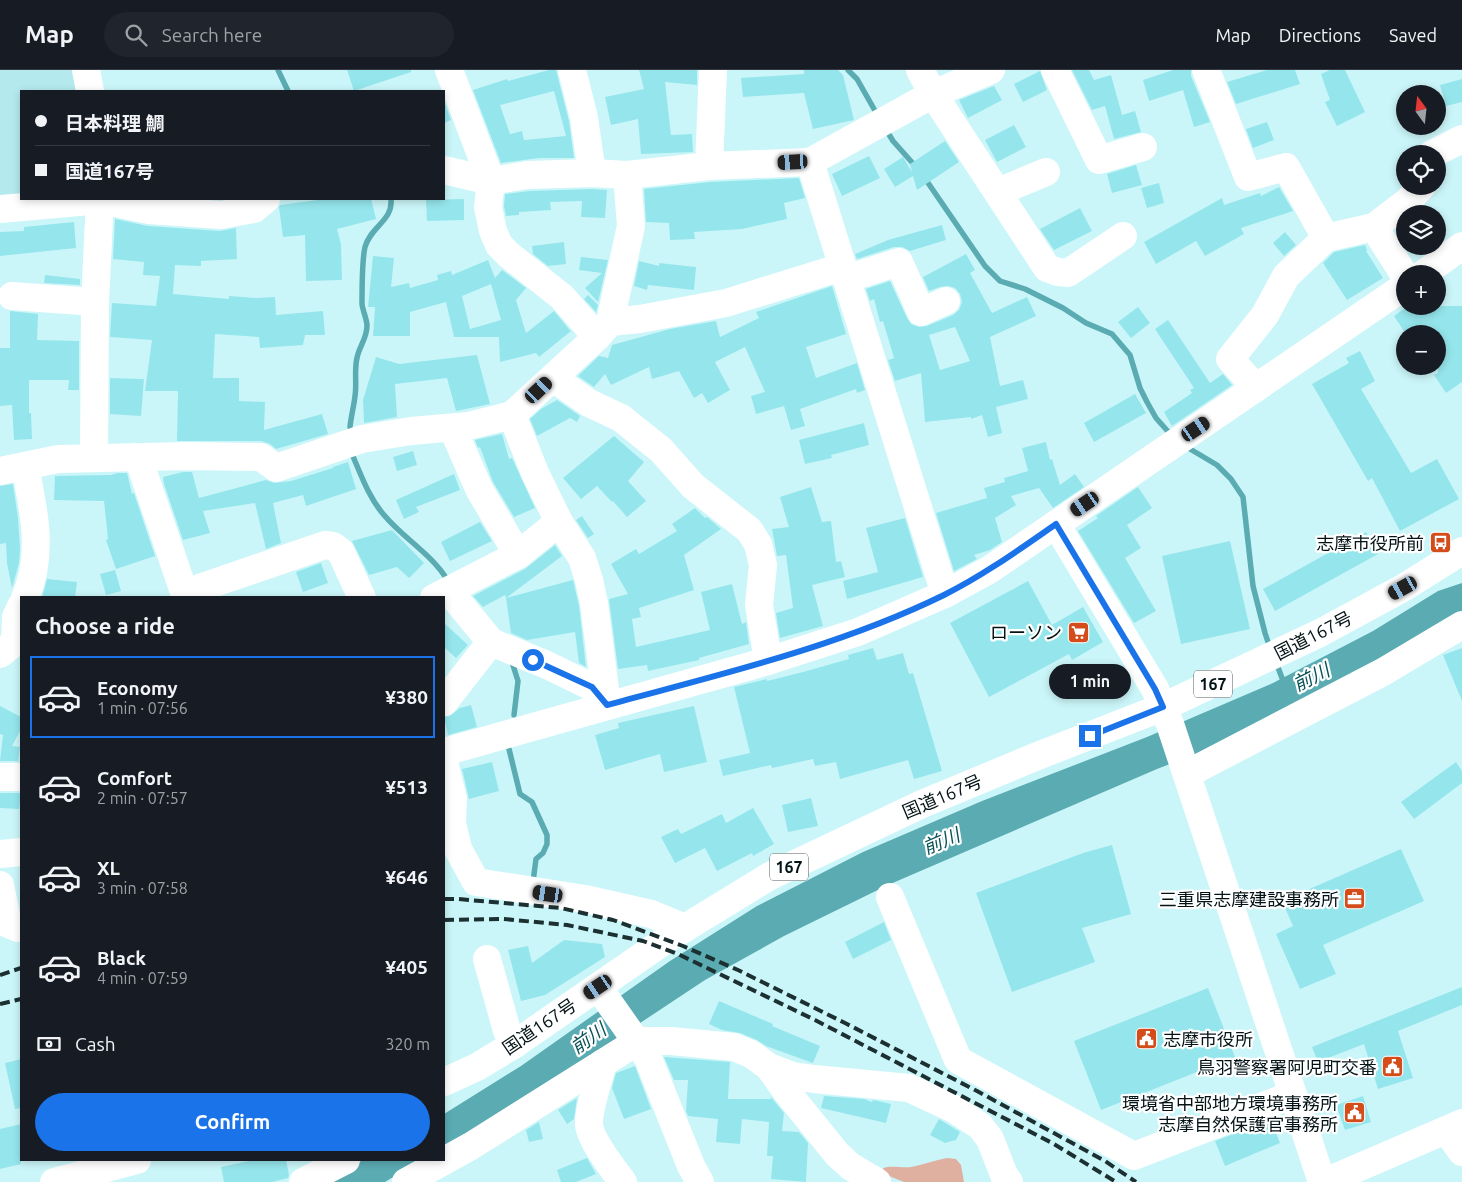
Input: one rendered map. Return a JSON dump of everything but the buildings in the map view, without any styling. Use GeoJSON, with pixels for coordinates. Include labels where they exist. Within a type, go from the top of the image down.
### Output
{"type":"FeatureCollection","features":[{"type":"Feature","properties":{"kind":"main road"},"geometry":{"type":"LineString","coordinates":[[86,70],[90,90]]}},
{"type":"Feature","properties":{"kind":"main road"},"geometry":{"type":"LineString","coordinates":[[449,70],[491,181],[488,207],[493,231],[499,244],[509,255],[603,329]]}},
{"type":"Feature","properties":{"kind":"main road"},"geometry":{"type":"LineString","coordinates":[[572,70],[584,118],[592,173]]}},
{"type":"Feature","properties":{"kind":"main road"},"geometry":{"type":"LineString","coordinates":[[709,166],[713,70]]}},
{"type":"Feature","properties":{"kind":"main road"},"geometry":{"type":"LineString","coordinates":[[920,70],[1047,268],[1068,273],[1123,236]]}},
{"type":"Feature","properties":{"kind":"main road"},"geometry":{"type":"LineString","coordinates":[[445,170],[491,181],[528,175],[592,173],[628,175],[709,166],[810,162],[934,94],[991,70]]}},
{"type":"Feature","properties":{"kind":"main road"},"geometry":{"type":"LineString","coordinates":[[1056,70],[1099,160],[1143,147]]}},
{"type":"Feature","properties":{"kind":"main road"},"geometry":{"type":"LineString","coordinates":[[1206,70],[1248,177],[1286,167],[1326,238]]}},
{"type":"Feature","properties":{"kind":"main road"},"geometry":{"type":"LineString","coordinates":[[1446,147],[1462,140]]}},
{"type":"Feature","properties":{"kind":"main road"},"geometry":{"type":"LineString","coordinates":[[810,162],[945,594]]}},
{"type":"Feature","properties":{"kind":"main road"},"geometry":{"type":"LineString","coordinates":[[998,192],[1046,172]]}},
{"type":"Feature","properties":{"kind":"main road"},"geometry":{"type":"LineString","coordinates":[[603,329],[631,226],[628,175]]}},
{"type":"Feature","properties":{"kind":"main road"},"geometry":{"type":"LineString","coordinates":[[1256,388],[1230,359],[1265,315],[1286,276],[1326,238],[1374,226],[1414,195]]}},
{"type":"Feature","properties":{"kind":"main road"},"geometry":{"type":"LineString","coordinates":[[0,209],[90,200]]}},
{"type":"Feature","properties":{"kind":"main road"},"geometry":{"type":"LineString","coordinates":[[94,458],[95,302],[100,200]]}},
{"type":"Feature","properties":{"kind":"main road"},"geometry":{"type":"LineString","coordinates":[[104,200],[149,210],[221,215],[254,209],[265,200]]}},
{"type":"Feature","properties":{"kind":"main road"},"geometry":{"type":"LineString","coordinates":[[1374,226],[1398,265]]}},
{"type":"Feature","properties":{"kind":"main road"},"geometry":{"type":"LineString","coordinates":[[1436,265],[1462,246]]}},
{"type":"Feature","properties":{"kind":"main road"},"geometry":{"type":"LineString","coordinates":[[26,596],[34,573],[37,546],[32,501],[13,469],[58,459],[187,456],[261,457],[276,468],[362,439],[411,431],[452,428],[512,415],[603,329],[640,319],[726,303],[844,273],[899,262],[921,312],[946,301]]}},
{"type":"Feature","properties":{"kind":"main road"},"geometry":{"type":"LineString","coordinates":[[445,752],[768,661],[858,632],[945,594],[989,570],[1396,292]]}},
{"type":"Feature","properties":{"kind":"main road"},"geometry":{"type":"LineString","coordinates":[[12,296],[95,302]]}},
{"type":"Feature","properties":{"kind":"main road"},"geometry":{"type":"LineString","coordinates":[[552,378],[589,403],[621,418],[634,428],[661,450],[693,486],[749,530],[758,544],[763,565],[759,606],[768,661]]}},
{"type":"Feature","properties":{"kind":"main road"},"geometry":{"type":"LineString","coordinates":[[512,415],[535,473],[559,522],[582,558],[594,603],[607,705]]}},
{"type":"Feature","properties":{"kind":"main road"},"geometry":{"type":"LineString","coordinates":[[452,428],[479,489],[518,554]]}},
{"type":"Feature","properties":{"kind":"main road"},"geometry":{"type":"LineString","coordinates":[[138,457],[186,595],[325,546],[333,546],[341,552],[361,596]]}},
{"type":"Feature","properties":{"kind":"main road"},"geometry":{"type":"LineString","coordinates":[[442,594],[518,554],[559,522]]}},
{"type":"Feature","properties":{"kind":"main road"},"geometry":{"type":"LineString","coordinates":[[1056,524],[1155,689],[1167,716],[1292,1095],[1323,1182],[1457,1135]]}},
{"type":"Feature","properties":{"kind":"main road","name":"国道167号"},"geometry":{"type":"LineString","coordinates":[[445,1082],[476,1067],[603,994],[685,928],[770,876],[922,804],[1035,757],[1167,716],[1272,656],[1320,633],[1395,592],[1462,551]]}},
{"type":"Feature","properties":{"kind":"main road"},"geometry":{"type":"LineString","coordinates":[[445,597],[490,642],[547,665],[592,687],[607,705]]}},
{"type":"Feature","properties":{"kind":"main road"},"geometry":{"type":"LineString","coordinates":[[0,654],[14,642],[16,616],[20,608]]}},
{"type":"Feature","properties":{"kind":"main road"},"geometry":{"type":"LineString","coordinates":[[1186,769],[1383,672],[1462,625]]}},
{"type":"Feature","properties":{"kind":"main road"},"geometry":{"type":"LineString","coordinates":[[445,701],[490,642]]}},
{"type":"Feature","properties":{"kind":"main road"},"geometry":{"type":"LineString","coordinates":[[445,766],[453,799],[452,823],[459,858],[476,882],[585,899],[651,914],[685,928]]}},
{"type":"Feature","properties":{"kind":"main road"},"geometry":{"type":"LineString","coordinates":[[0,777],[20,777]]}},
{"type":"Feature","properties":{"kind":"main road"},"geometry":{"type":"LineString","coordinates":[[0,854],[20,852]]}},
{"type":"Feature","properties":{"kind":"main road"},"geometry":{"type":"LineString","coordinates":[[0,885],[8,924],[20,928]]}},
{"type":"Feature","properties":{"kind":"main road"},"geometry":{"type":"LineString","coordinates":[[890,897],[958,1060],[1134,1156],[1292,1095]]}},
{"type":"Feature","properties":{"kind":"main road"},"geometry":{"type":"LineString","coordinates":[[487,958],[507,1031],[514,1044]]}},
{"type":"Feature","properties":{"kind":"main road"},"geometry":{"type":"LineString","coordinates":[[603,994],[648,1058],[691,1166],[700,1182]]}},
{"type":"Feature","properties":{"kind":"main road"},"geometry":{"type":"LineString","coordinates":[[445,1160],[603,1063],[635,1038],[734,1047],[751,1054],[769,1066],[793,1076],[814,1080],[909,1088],[954,1110],[980,1126],[990,1138],[1004,1175],[1009,1182]]}},
{"type":"Feature","properties":{"kind":"main road"},"geometry":{"type":"LineString","coordinates":[[603,1063],[594,1092],[589,1125],[601,1152],[623,1182]]}},
{"type":"Feature","properties":{"kind":"main road"},"geometry":{"type":"LineString","coordinates":[[769,1066],[837,1154],[850,1166],[877,1182]]}},
{"type":"Feature","properties":{"kind":"main road"},"geometry":{"type":"LineString","coordinates":[[54,1182],[133,1161]]}},
{"type":"Feature","properties":{"kind":"main road"},"geometry":{"type":"LineString","coordinates":[[303,1182],[344,1161]]}},
{"type":"Feature","properties":{"kind":"main road"},"geometry":{"type":"LineString","coordinates":[[406,1182],[444,1161]]}},
{"type":"Feature","properties":{"kind":"shaded area"},"geometry":{"type":"Polygon","coordinates":[[[0,70],[78,70],[83,90],[20,90],[20,199],[0,206],[0,70]]]}},
{"type":"Feature","properties":{"kind":"shaded area"},"geometry":{"type":"Polygon","coordinates":[[[947,1158],[956,1159],[961,1165],[964,1182],[904,1182],[884,1174],[883,1168],[886,1167],[911,1167],[947,1158]]]}},
{"type":"Feature","properties":{"kind":"water","name":"前川"},"geometry":{"type":"Polygon","coordinates":[[[1462,583],[1462,618],[1229,741],[1157,769],[888,885],[784,936],[705,980],[542,1088],[445,1146],[445,1113],[521,1066],[670,961],[757,906],[863,852],[982,801],[1147,737],[1273,683],[1373,631],[1438,591],[1462,583]]]}},
{"type":"Feature","properties":{"kind":"water"},"geometry":{"type":"Polygon","coordinates":[[[361,1161],[419,1161],[385,1182],[324,1182],[361,1161]]]}},
{"type":"Feature","properties":{"kind":"waterway"},"geometry":{"type":"LineString","coordinates":[[278,70],[288,90]]}},
{"type":"Feature","properties":{"kind":"waterway"},"geometry":{"type":"LineString","coordinates":[[848,70],[857,79],[878,116]]}},
{"type":"Feature","properties":{"kind":"waterway"},"geometry":{"type":"LineString","coordinates":[[885,128],[893,141],[917,168]]}},
{"type":"Feature","properties":{"kind":"waterway"},"geometry":{"type":"LineString","coordinates":[[924,177],[985,266],[1000,281],[1025,289],[1063,308],[1086,323],[1112,334],[1130,355],[1140,388],[1147,402],[1156,418],[1172,436]]}},
{"type":"Feature","properties":{"kind":"waterway"},"geometry":{"type":"LineString","coordinates":[[350,427],[356,391],[356,363],[367,330],[362,304],[365,247],[372,234],[389,213],[391,200]]}},
{"type":"Feature","properties":{"kind":"waterway"},"geometry":{"type":"LineString","coordinates":[[1185,446],[1217,465],[1231,479],[1243,497],[1253,586],[1270,648]]}},
{"type":"Feature","properties":{"kind":"waterway"},"geometry":{"type":"LineString","coordinates":[[352,454],[366,486],[379,508],[392,524],[434,563],[448,581]]}},
{"type":"Feature","properties":{"kind":"waterway"},"geometry":{"type":"LineString","coordinates":[[511,659],[518,681],[514,715]]}},
{"type":"Feature","properties":{"kind":"waterway","name":"前川"},"geometry":{"type":"LineString","coordinates":[[1276,662],[1285,686]]}},
{"type":"Feature","properties":{"kind":"waterway"},"geometry":{"type":"LineString","coordinates":[[509,749],[520,794],[532,802],[547,835],[547,844],[543,853],[536,859],[533,882]]}},
{"type":"Feature","properties":{"kind":"railway"},"geometry":{"type":"LineString","coordinates":[[445,899],[561,908],[613,920],[683,946],[738,970],[977,1091],[1105,1161],[1136,1182]]}},
{"type":"Feature","properties":{"kind":"railway"},"geometry":{"type":"LineString","coordinates":[[445,920],[504,919],[567,925],[643,941],[678,954],[815,1020],[1054,1144],[1116,1182]]}},
{"type":"Feature","properties":{"kind":"railway"},"geometry":{"type":"LineString","coordinates":[[0,975],[20,968]]}},
{"type":"Feature","properties":{"kind":"railway"},"geometry":{"type":"LineString","coordinates":[[0,1004],[20,999]]}},
{"type":"Feature","properties":{"kind":"place","name":"志摩市役所前"},"geometry":{"type":"Point","coordinates":[1440,543]}},
{"type":"Feature","properties":{"kind":"place","name":"ローソン"},"geometry":{"type":"Point","coordinates":[1078,632]}},
{"type":"Feature","properties":{"kind":"place","name":"三重県志摩建設事務所"},"geometry":{"type":"Point","coordinates":[1355,899]}},
{"type":"Feature","properties":{"kind":"place","name":"志摩市役所"},"geometry":{"type":"Point","coordinates":[1147,1039]}},
{"type":"Feature","properties":{"kind":"place","name":"鳥羽警察署阿児町交番"},"geometry":{"type":"Point","coordinates":[1393,1067]}},
{"type":"Feature","properties":{"kind":"place","name":"環境省中部地方環境事務所 志摩自然保護官事務所"},"geometry":{"type":"Point","coordinates":[1354,1113]}},
{"type":"Feature","properties":{"kind":"route"},"geometry":{"type":"LineString","coordinates":[[533,660],[592,687],[607,705],[768,661],[858,632],[945,594],[989,570],[1056,524],[1155,689],[1163,707],[1090,736]]}}]}
